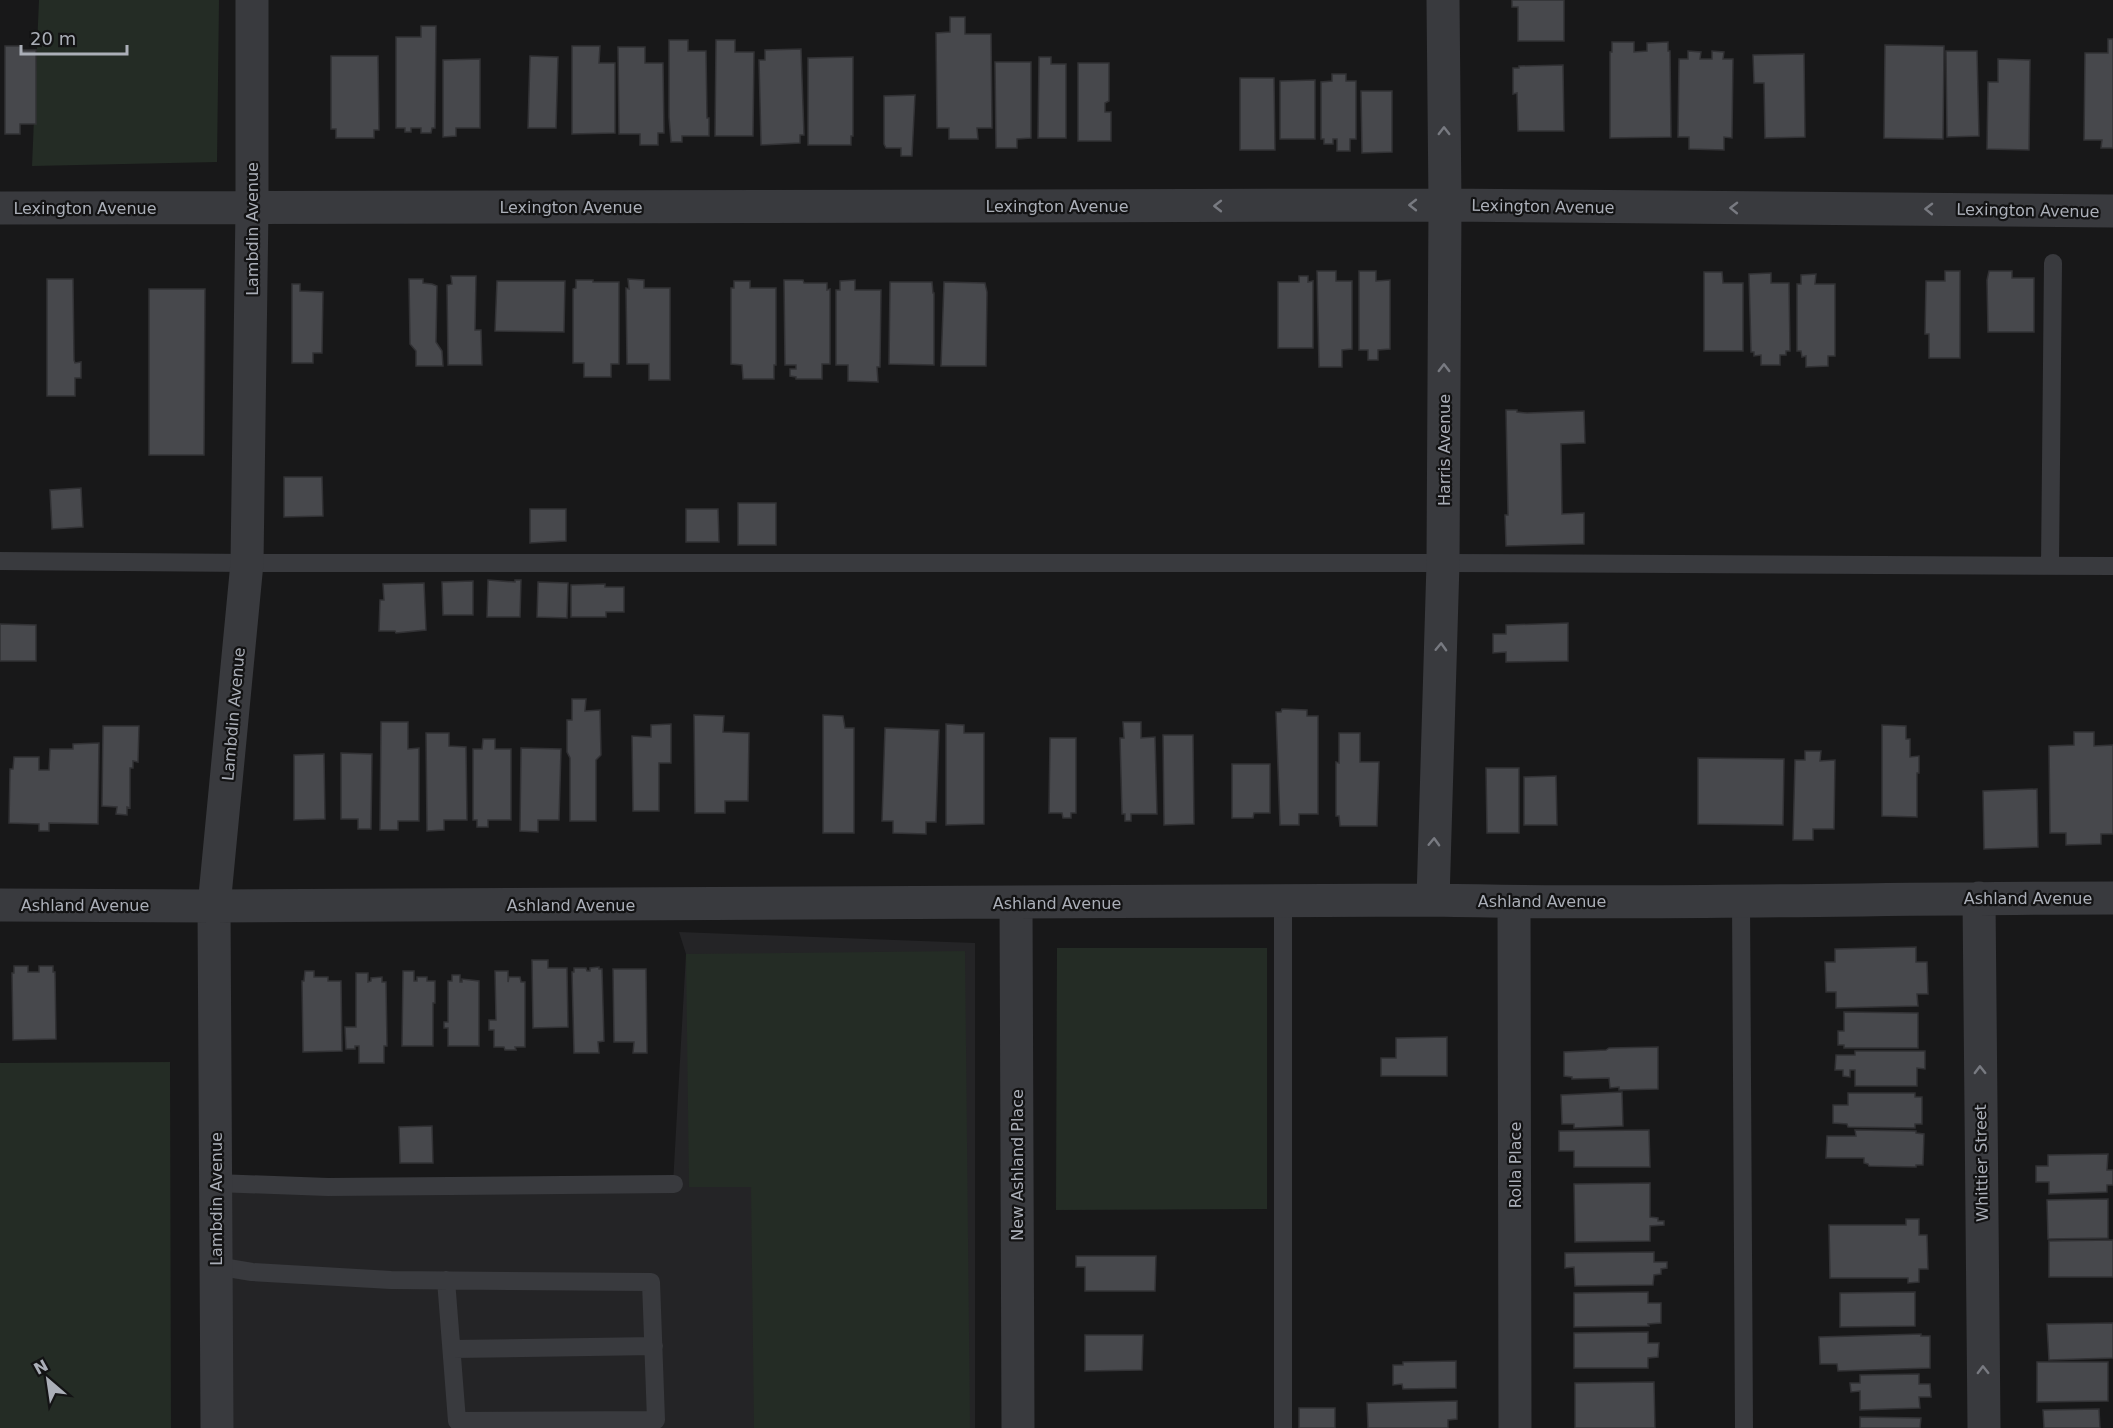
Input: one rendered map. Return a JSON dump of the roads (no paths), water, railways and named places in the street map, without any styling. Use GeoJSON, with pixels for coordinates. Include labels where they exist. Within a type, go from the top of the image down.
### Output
{"type":"FeatureCollection","features":[{"type":"Feature","properties":{"kind":"street","name":"Lambdin Avenue"},"geometry":{"type":"LineString","coordinates":[[217,1428],[214,906],[247,563],[252,208],[252,0]]}},
{"type":"Feature","properties":{"kind":"street","name":"Harris Avenue"},"geometry":{"type":"LineString","coordinates":[[1433,900],[1443,563],[1443,0]]}},
{"type":"Feature","properties":{"kind":"street","name":"Lexington Avenue"},"geometry":{"type":"LineString","coordinates":[[0,208],[1444,205],[2113,211]]}},
{"type":"Feature","properties":{"kind":"street","name":"Whittier Street"},"geometry":{"type":"LineString","coordinates":[[1979,898],[1984,1428]]}},
{"type":"Feature","properties":{"kind":"street","name":"Ashland Avenue"},"geometry":{"type":"LineString","coordinates":[[0,905],[1433,900],[1514,902],[2113,898]]}},
{"type":"Feature","properties":{"kind":"street","name":"Rolla Place"},"geometry":{"type":"LineString","coordinates":[[1514,902],[1515,1428]]}},
{"type":"Feature","properties":{"kind":"street","name":"New Ashland Place"},"geometry":{"type":"LineString","coordinates":[[1016,903],[1018,1428]]}},
{"type":"Feature","properties":{"kind":"lane"},"geometry":{"type":"LineString","coordinates":[[2050,566],[2053,263]]}},
{"type":"Feature","properties":{"kind":"lane"},"geometry":{"type":"LineString","coordinates":[[0,561],[2113,566]]}},
{"type":"Feature","properties":{"kind":"lane"},"geometry":{"type":"LineString","coordinates":[[1741,901],[1744,1428]]}},
{"type":"Feature","properties":{"kind":"lane"},"geometry":{"type":"LineString","coordinates":[[1283,902],[1283,1428]]}},
{"type":"Feature","properties":{"kind":"lane"},"geometry":{"type":"LineString","coordinates":[[216,1183],[328,1187],[674,1184]]}},
{"type":"Feature","properties":{"kind":"lane"},"geometry":{"type":"LineString","coordinates":[[216,1266],[252,1272],[391,1280],[447,1280],[651,1282],[658,1424],[457,1421],[447,1280]]}},
{"type":"Feature","properties":{"kind":"lane"},"geometry":{"type":"LineString","coordinates":[[452,1349],[654,1346]]}}]}
